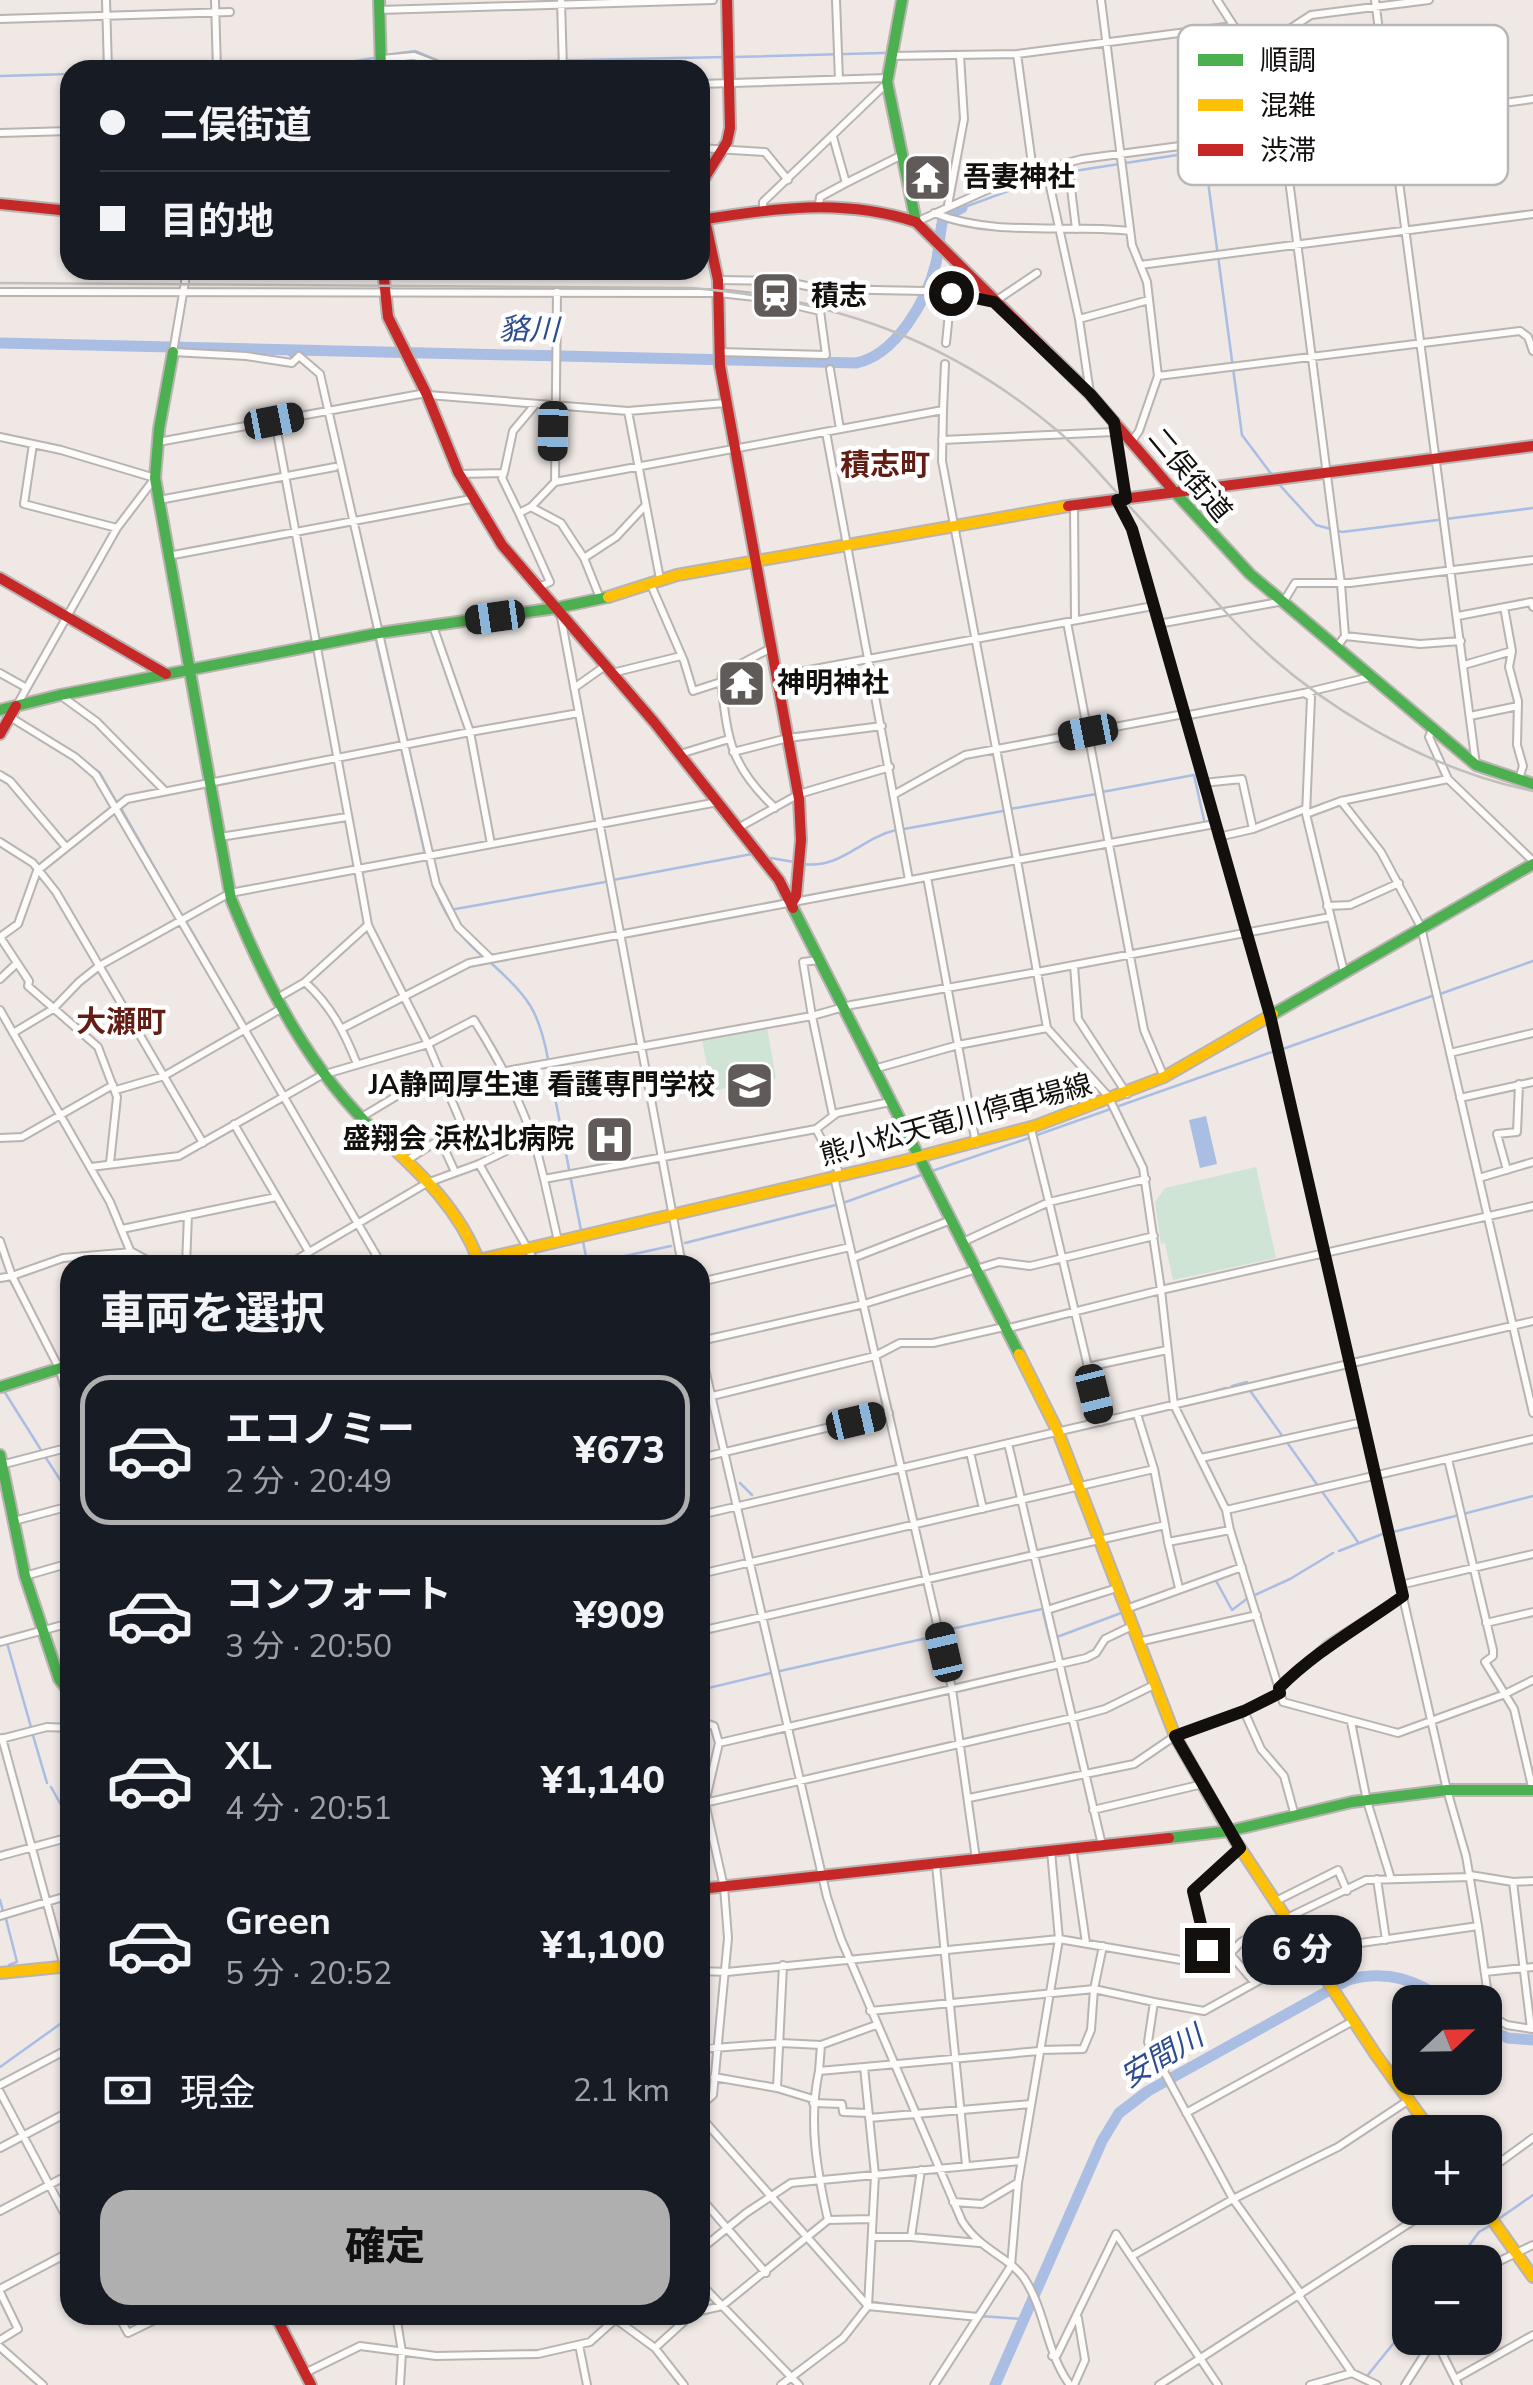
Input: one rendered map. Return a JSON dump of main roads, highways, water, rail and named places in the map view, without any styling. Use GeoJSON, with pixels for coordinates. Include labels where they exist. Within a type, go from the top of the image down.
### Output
{"type":"FeatureCollection","features":[{"type":"Feature","properties":{"kind":"water"},"geometry":{"type":"Polygon","coordinates":[[[1206,1116],[1217,1164],[1200,1168],[1189,1120],[1206,1116]]]}},
{"type":"Feature","properties":{"kind":"waterway"},"geometry":{"type":"LineString","coordinates":[[387,55],[415,51],[436,60]]}},
{"type":"Feature","properties":{"kind":"waterway"},"geometry":{"type":"LineString","coordinates":[[734,57],[957,51]]}},
{"type":"Feature","properties":{"kind":"waterway"},"geometry":{"type":"LineString","coordinates":[[584,60],[726,57]]}},
{"type":"Feature","properties":{"kind":"waterway"},"geometry":{"type":"LineString","coordinates":[[362,60],[374,58]]}},
{"type":"Feature","properties":{"kind":"waterway"},"geometry":{"type":"LineString","coordinates":[[0,76],[60,74]]}},
{"type":"Feature","properties":{"kind":"waterway"},"geometry":{"type":"LineString","coordinates":[[962,208],[1055,174],[1178,155]]}},
{"type":"Feature","properties":{"kind":"waterway"},"geometry":{"type":"LineString","coordinates":[[1208,185],[1242,435],[1272,475]]}},
{"type":"Feature","properties":{"kind":"waterway","name":"貉川"},"geometry":{"type":"LineString","coordinates":[[0,343],[856,363],[884,349],[908,324],[932,278],[944,216],[962,208]]}},
{"type":"Feature","properties":{"kind":"waterway","name":"貉川"},"geometry":{"type":"LineString","coordinates":[[278,349],[293,357]]}},
{"type":"Feature","properties":{"kind":"waterway"},"geometry":{"type":"LineString","coordinates":[[326,416],[349,515]]}},
{"type":"Feature","properties":{"kind":"waterway"},"geometry":{"type":"LineString","coordinates":[[1277,482],[1316,525],[1342,532],[1533,508]]}},
{"type":"Feature","properties":{"kind":"waterway"},"geometry":{"type":"LineString","coordinates":[[351,525],[374,628]]}},
{"type":"Feature","properties":{"kind":"waterway"},"geometry":{"type":"LineString","coordinates":[[376,640],[400,742]]}},
{"type":"Feature","properties":{"kind":"waterway"},"geometry":{"type":"LineString","coordinates":[[67,748],[100,773],[116,801]]}},
{"type":"Feature","properties":{"kind":"waterway"},"geometry":{"type":"LineString","coordinates":[[402,752],[424,850]]}},
{"type":"Feature","properties":{"kind":"waterway"},"geometry":{"type":"LineString","coordinates":[[1102,792],[1194,775],[1204,820]]}},
{"type":"Feature","properties":{"kind":"waterway"},"geometry":{"type":"LineString","coordinates":[[1010,809],[1096,794]]}},
{"type":"Feature","properties":{"kind":"waterway"},"geometry":{"type":"LineString","coordinates":[[122,810],[181,914]]}},
{"type":"Feature","properties":{"kind":"waterway"},"geometry":{"type":"LineString","coordinates":[[904,829],[1003,811]]}},
{"type":"Feature","properties":{"kind":"waterway"},"geometry":{"type":"LineString","coordinates":[[804,864],[840,858],[896,830]]}},
{"type":"Feature","properties":{"kind":"waterway"},"geometry":{"type":"LineString","coordinates":[[613,880],[752,854]]}},
{"type":"Feature","properties":{"kind":"waterway"},"geometry":{"type":"LineString","coordinates":[[771,858],[794,862]]}},
{"type":"Feature","properties":{"kind":"waterway"},"geometry":{"type":"LineString","coordinates":[[427,862],[446,913],[481,955]]}},
{"type":"Feature","properties":{"kind":"waterway"},"geometry":{"type":"LineString","coordinates":[[450,910],[605,882]]}},
{"type":"Feature","properties":{"kind":"waterway"},"geometry":{"type":"LineString","coordinates":[[187,923],[245,1024]]}},
{"type":"Feature","properties":{"kind":"waterway"},"geometry":{"type":"LineString","coordinates":[[1440,994],[1533,961]]}},
{"type":"Feature","properties":{"kind":"waterway"},"geometry":{"type":"LineString","coordinates":[[492,964],[530,1005],[541,1028],[548,1059]]}},
{"type":"Feature","properties":{"kind":"waterway"},"geometry":{"type":"LineString","coordinates":[[1280,1050],[1432,996]]}},
{"type":"Feature","properties":{"kind":"waterway"},"geometry":{"type":"LineString","coordinates":[[250,1033],[283,1089]]}},
{"type":"Feature","properties":{"kind":"waterway"},"geometry":{"type":"LineString","coordinates":[[1037,1135],[1272,1052]]}},
{"type":"Feature","properties":{"kind":"waterway"},"geometry":{"type":"LineString","coordinates":[[549,1067],[569,1169]]}},
{"type":"Feature","properties":{"kind":"waterway"},"geometry":{"type":"LineString","coordinates":[[289,1099],[319,1151]]}},
{"type":"Feature","properties":{"kind":"waterway"},"geometry":{"type":"LineString","coordinates":[[932,1171],[1029,1138]]}},
{"type":"Feature","properties":{"kind":"waterway"},"geometry":{"type":"LineString","coordinates":[[843,1203],[921,1175]]}},
{"type":"Feature","properties":{"kind":"waterway"},"geometry":{"type":"LineString","coordinates":[[571,1180],[581,1230]]}},
{"type":"Feature","properties":{"kind":"waterway"},"geometry":{"type":"LineString","coordinates":[[685,1243],[836,1205]]}},
{"type":"Feature","properties":{"kind":"waterway"},"geometry":{"type":"LineString","coordinates":[[583,1241],[586,1255]]}},
{"type":"Feature","properties":{"kind":"waterway"},"geometry":{"type":"LineString","coordinates":[[629,1255],[671,1246]]}},
{"type":"Feature","properties":{"kind":"waterway"},"geometry":{"type":"LineString","coordinates":[[1232,1386],[1247,1382]]}},
{"type":"Feature","properties":{"kind":"waterway"},"geometry":{"type":"LineString","coordinates":[[1215,1391],[1226,1388]]}},
{"type":"Feature","properties":{"kind":"waterway"},"geometry":{"type":"LineString","coordinates":[[4,1391],[41,1450]]}},
{"type":"Feature","properties":{"kind":"waterway"},"geometry":{"type":"LineString","coordinates":[[1251,1392],[1358,1542]]}},
{"type":"Feature","properties":{"kind":"waterway"},"geometry":{"type":"LineString","coordinates":[[46,1458],[60,1480]]}},
{"type":"Feature","properties":{"kind":"waterway"},"geometry":{"type":"LineString","coordinates":[[740,1483],[752,1495]]}},
{"type":"Feature","properties":{"kind":"waterway"},"geometry":{"type":"LineString","coordinates":[[1393,1532],[1533,1496]]}},
{"type":"Feature","properties":{"kind":"waterway"},"geometry":{"type":"LineString","coordinates":[[1339,1551],[1385,1533]]}},
{"type":"Feature","properties":{"kind":"waterway"},"geometry":{"type":"LineString","coordinates":[[1255,1595],[1333,1553]]}},
{"type":"Feature","properties":{"kind":"waterway"},"geometry":{"type":"LineString","coordinates":[[1214,1577],[1232,1610],[1248,1598]]}},
{"type":"Feature","properties":{"kind":"waterway"},"geometry":{"type":"LineString","coordinates":[[942,1631],[1042,1609]]}},
{"type":"Feature","properties":{"kind":"waterway"},"geometry":{"type":"LineString","coordinates":[[1043,1612],[1050,1640]]}},
{"type":"Feature","properties":{"kind":"waterway"},"geometry":{"type":"LineString","coordinates":[[1057,1637],[1121,1613]]}},
{"type":"Feature","properties":{"kind":"waterway"},"geometry":{"type":"LineString","coordinates":[[780,1671],[936,1636]]}},
{"type":"Feature","properties":{"kind":"waterway"},"geometry":{"type":"LineString","coordinates":[[7,1643],[31,1727]]}},
{"type":"Feature","properties":{"kind":"waterway"},"geometry":{"type":"LineString","coordinates":[[710,1688],[771,1673]]}},
{"type":"Feature","properties":{"kind":"waterway"},"geometry":{"type":"LineString","coordinates":[[32,1732],[47,1783]]}},
{"type":"Feature","properties":{"kind":"waterway"},"geometry":{"type":"LineString","coordinates":[[51,1787],[60,1803]]}},
{"type":"Feature","properties":{"kind":"waterway"},"geometry":{"type":"LineString","coordinates":[[0,1900],[3,1911]]}},
{"type":"Feature","properties":{"kind":"waterway"},"geometry":{"type":"LineString","coordinates":[[6,1919],[17,1962],[9,1965]]}},
{"type":"Feature","properties":{"kind":"waterway","name":"安間川"},"geometry":{"type":"LineString","coordinates":[[995,2385],[1102,2141],[1119,2113],[1148,2091],[1348,1980],[1388,1976],[1416,1985]]}},
{"type":"Feature","properties":{"kind":"waterway"},"geometry":{"type":"LineString","coordinates":[[0,2067],[60,2024]]}},
{"type":"Feature","properties":{"kind":"waterway","name":"安間川"},"geometry":{"type":"LineString","coordinates":[[1502,2035],[1533,2040]]}},
{"type":"Feature","properties":{"kind":"waterway"},"geometry":{"type":"LineString","coordinates":[[1502,2217],[1533,2195]]}},
{"type":"Feature","properties":{"kind":"waterway"},"geometry":{"type":"LineString","coordinates":[[1469,2245],[1479,2232],[1491,2225]]}},
{"type":"Feature","properties":{"kind":"waterway"},"geometry":{"type":"LineString","coordinates":[[872,2302],[908,2307]]}},
{"type":"Feature","properties":{"kind":"waterway"},"geometry":{"type":"LineString","coordinates":[[980,2316],[1023,2319]]}},
{"type":"Feature","properties":{"kind":"waterway"},"geometry":{"type":"LineString","coordinates":[[1367,2376],[1392,2345]]}},
{"type":"Feature","properties":{"kind":"railway"},"geometry":{"type":"LineString","coordinates":[[0,283],[692,288],[794,302],[842,314],[932,348],[1017,399],[1059,432],[1234,621],[1298,679],[1334,705],[1410,749],[1450,766],[1533,791]]}},
{"type":"Feature","properties":{"kind":"place","name":"吾妻神社"},"geometry":{"type":"Point","coordinates":[928,177]}},
{"type":"Feature","properties":{"kind":"place","name":"積志"},"geometry":{"type":"Point","coordinates":[776,296]}},
{"type":"Feature","properties":{"kind":"place","name":"神明神社"},"geometry":{"type":"Point","coordinates":[742,683]}},
{"type":"Feature","properties":{"kind":"place","name":"JA静岡厚生連 看護専門学校"},"geometry":{"type":"Point","coordinates":[750,1085]}},
{"type":"Feature","properties":{"kind":"place","name":"盛翔会 浜松北病院"},"geometry":{"type":"Point","coordinates":[609,1139]}},
{"type":"Feature","properties":{"kind":"district","name":"積志町"},"geometry":{"type":"Point","coordinates":[885,465]}},
{"type":"Feature","properties":{"kind":"district","name":"大瀬町"},"geometry":{"type":"Point","coordinates":[121,1022]}}]}
